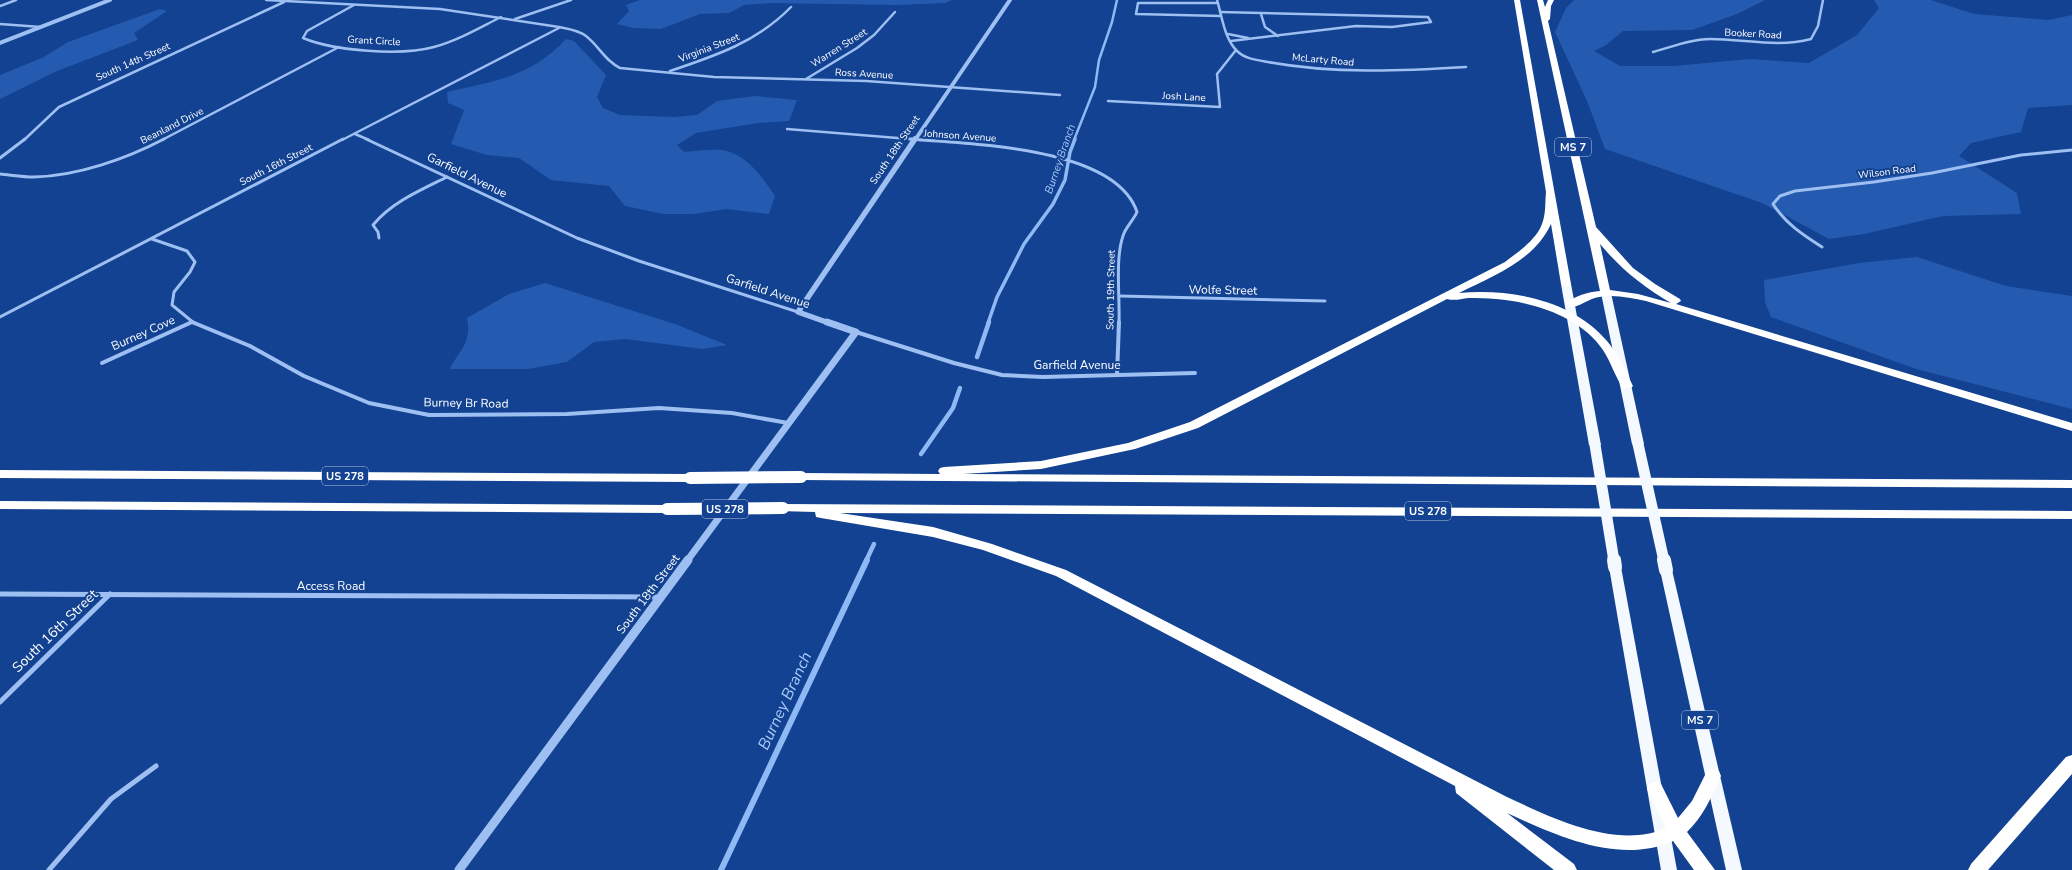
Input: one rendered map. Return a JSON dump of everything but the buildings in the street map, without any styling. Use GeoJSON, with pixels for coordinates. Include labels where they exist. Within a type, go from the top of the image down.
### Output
{"type":"FeatureCollection","features":[{"type":"Feature","properties":{"kind":"highway","name":"MS 7"},"geometry":{"type":"LineString","coordinates":[[1540,0],[1734,870]]}},
{"type":"Feature","properties":{"kind":"highway"},"geometry":{"type":"LineString","coordinates":[[1546,24],[1548,6],[1551,0]]}},
{"type":"Feature","properties":{"kind":"highway","name":"MS 7"},"geometry":{"type":"LineString","coordinates":[[1516,1],[1655,790]]}},
{"type":"Feature","properties":{"kind":"highway"},"geometry":{"type":"LineString","coordinates":[[876,478],[1041,465],[1131,446],[1165,435],[1223,412],[1508,264],[1524,252],[1540,236],[1548,222],[1550,192]]}},
{"type":"Feature","properties":{"kind":"highway"},"geometry":{"type":"LineString","coordinates":[[1590,225],[1606,246],[1639,280],[1682,304],[1710,317]]}},
{"type":"Feature","properties":{"kind":"highway"},"geometry":{"type":"LineString","coordinates":[[1570,305],[1584,296],[1606,293],[1629,294],[1710,317],[2018,412],[2072,427]]}},
{"type":"Feature","properties":{"kind":"highway"},"geometry":{"type":"LineString","coordinates":[[1439,299],[1465,295],[1507,296],[1532,302],[1572,318],[1593,332],[1614,358],[1627,386]]}},
{"type":"Feature","properties":{"kind":"highway","name":"US 278"},"geometry":{"type":"LineString","coordinates":[[0,474],[2072,484]]}},
{"type":"Feature","properties":{"kind":"highway","name":"US 278"},"geometry":{"type":"LineString","coordinates":[[0,505],[2072,515]]}},
{"type":"Feature","properties":{"kind":"highway"},"geometry":{"type":"LineString","coordinates":[[788,508],[933,532],[987,547],[1061,573],[1432,766],[1544,822],[1586,837],[1616,842],[1644,842],[1670,834],[1699,806],[1713,776]]}},
{"type":"Feature","properties":{"kind":"highway"},"geometry":{"type":"LineString","coordinates":[[1977,870],[2072,762]]}},
{"type":"Feature","properties":{"kind":"highway"},"geometry":{"type":"LineString","coordinates":[[1432,766],[1568,870]]}},
{"type":"Feature","properties":{"kind":"highway"},"geometry":{"type":"LineString","coordinates":[[1655,790],[1670,834],[1669,870]]}},
{"type":"Feature","properties":{"kind":"highway"},"geometry":{"type":"LineString","coordinates":[[1670,834],[1706,870]]}},
{"type":"Feature","properties":{"kind":"street"},"geometry":{"type":"LineString","coordinates":[[0,6],[16,0]]}},
{"type":"Feature","properties":{"kind":"street"},"geometry":{"type":"LineString","coordinates":[[0,43],[110,0]]}},
{"type":"Feature","properties":{"kind":"street"},"geometry":{"type":"LineString","coordinates":[[266,0],[440,9],[501,17],[559,27],[577,31],[587,37],[611,65],[620,68],[667,72]]}},
{"type":"Feature","properties":{"kind":"street"},"geometry":{"type":"LineString","coordinates":[[514,19],[571,0]]}},
{"type":"Feature","properties":{"kind":"street","name":"South 18th Street"},"geometry":{"type":"LineString","coordinates":[[798,312],[1010,0]]}},
{"type":"Feature","properties":{"kind":"street","name":"Booker Road"},"geometry":{"type":"LineString","coordinates":[[1653,52],[1708,39],[1777,44],[1801,42],[1811,39],[1818,26],[1823,0]]}},
{"type":"Feature","properties":{"kind":"street","name":"South 14th Street"},"geometry":{"type":"LineString","coordinates":[[0,158],[24,142],[47,116],[59,107],[286,1]]}},
{"type":"Feature","properties":{"kind":"street"},"geometry":{"type":"LineString","coordinates":[[1231,41],[1356,26],[1386,27],[1431,22],[1428,17],[1261,14],[1221,14],[1136,14],[1138,3],[1218,1],[1221,14],[1228,34],[1231,41],[1236,50]]}},
{"type":"Feature","properties":{"kind":"street","name":"Grant Circle"},"geometry":{"type":"LineString","coordinates":[[354,4],[307,31],[303,38],[310,42],[339,47],[402,51],[425,50],[501,17]]}},
{"type":"Feature","properties":{"kind":"street","name":"Virginia Street"},"geometry":{"type":"LineString","coordinates":[[667,72],[728,51],[748,42],[769,30],[791,7]]}},
{"type":"Feature","properties":{"kind":"street","name":"Warren Street"},"geometry":{"type":"LineString","coordinates":[[805,79],[858,48],[874,35],[895,12]]}},
{"type":"Feature","properties":{"kind":"street"},"geometry":{"type":"LineString","coordinates":[[1261,14],[1264,27],[1278,36]]}},
{"type":"Feature","properties":{"kind":"street"},"geometry":{"type":"LineString","coordinates":[[0,24],[41,27]]}},
{"type":"Feature","properties":{"kind":"street","name":"South 16th Street"},"geometry":{"type":"LineString","coordinates":[[0,317],[559,27]]}},
{"type":"Feature","properties":{"kind":"street"},"geometry":{"type":"LineString","coordinates":[[1228,34],[1255,39]]}},
{"type":"Feature","properties":{"kind":"street","name":"Beanland Drive"},"geometry":{"type":"LineString","coordinates":[[0,174],[32,177],[55,175],[120,160],[159,142],[339,47]]}},
{"type":"Feature","properties":{"kind":"street","name":"McLarty Road"},"geometry":{"type":"LineString","coordinates":[[1236,50],[1250,58],[1328,70],[1424,70],[1466,67]]}},
{"type":"Feature","properties":{"kind":"street","name":"Josh Lane"},"geometry":{"type":"LineString","coordinates":[[1108,101],[1220,107],[1217,74],[1236,50]]}},
{"type":"Feature","properties":{"kind":"street","name":"Ross Avenue"},"geometry":{"type":"LineString","coordinates":[[667,72],[714,77],[866,81],[1060,96]]}},
{"type":"Feature","properties":{"kind":"street","name":"Johnson Avenue"},"geometry":{"type":"LineString","coordinates":[[787,130],[1036,152]]}},
{"type":"Feature","properties":{"kind":"street","name":"Garfield Avenue"},"geometry":{"type":"LineString","coordinates":[[355,134],[542,223],[577,238],[639,261],[977,370],[1002,375],[1044,377],[1195,373]]}},
{"type":"Feature","properties":{"kind":"street","name":"Wilson Road"},"geometry":{"type":"LineString","coordinates":[[1822,247],[1804,235],[1778,213],[1773,204],[1780,196],[1795,191],[1874,182],[1932,173],[2021,155],[2072,150]]}},
{"type":"Feature","properties":{"kind":"street","name":"South 19th Street"},"geometry":{"type":"LineString","coordinates":[[1036,152],[1078,164],[1095,171],[1122,188],[1133,200],[1137,212],[1133,222],[1123,234],[1119,252],[1120,296],[1117,375]]}},
{"type":"Feature","properties":{"kind":"street"},"geometry":{"type":"LineString","coordinates":[[379,238],[378,232],[373,225],[376,219],[403,200],[447,177]]}},
{"type":"Feature","properties":{"kind":"street","name":"Burney Br Road"},"geometry":{"type":"LineString","coordinates":[[152,238],[187,251],[195,262],[190,272],[174,292],[172,305],[192,322],[250,346],[304,376],[369,403],[429,415],[567,414],[659,408],[732,413],[788,423]]}},
{"type":"Feature","properties":{"kind":"street","name":"Wolfe Street"},"geometry":{"type":"LineString","coordinates":[[1120,296],[1325,301]]}},
{"type":"Feature","properties":{"kind":"street","name":"Burney Cove"},"geometry":{"type":"LineString","coordinates":[[102,363],[192,322]]}},
{"type":"Feature","properties":{"kind":"street","name":"South 18th Street"},"geometry":{"type":"LineString","coordinates":[[459,870],[856,332]]}},
{"type":"Feature","properties":{"kind":"street","name":"Access Road"},"geometry":{"type":"LineString","coordinates":[[0,594],[661,597]]}},
{"type":"Feature","properties":{"kind":"street","name":"South 16th Street"},"geometry":{"type":"LineString","coordinates":[[0,702],[110,594]]}},
{"type":"Feature","properties":{"kind":"street"},"geometry":{"type":"LineString","coordinates":[[49,870],[111,799],[156,766]]}},
{"type":"Feature","properties":{"kind":"shaded area"},"geometry":{"type":"Polygon","coordinates":[[[640,0],[952,0],[945,3],[897,5],[771,3],[744,5],[729,13],[700,14],[661,29],[634,28],[617,24],[629,11],[626,5],[640,0]]]}},
{"type":"Feature","properties":{"kind":"shaded area"},"geometry":{"type":"Polygon","coordinates":[[[1574,0],[1765,0],[1737,14],[1692,30],[1623,31],[1606,45],[1594,51],[1620,66],[1674,66],[1749,59],[1809,63],[1857,35],[1879,8],[1874,0],[1931,0],[1974,14],[2049,20],[2072,15],[2072,105],[2028,108],[2021,132],[1971,143],[1959,156],[2017,193],[2021,214],[1943,216],[1864,234],[1829,239],[1762,203],[1605,149],[1587,101],[1555,32],[1566,8],[1574,0]]]}},
{"type":"Feature","properties":{"kind":"shaded area"},"geometry":{"type":"Polygon","coordinates":[[[160,9],[167,11],[134,33],[138,40],[57,71],[0,99],[0,75],[44,57],[68,42],[160,9]]]}},
{"type":"Feature","properties":{"kind":"shaded area"},"geometry":{"type":"Polygon","coordinates":[[[566,39],[574,41],[606,75],[597,97],[603,108],[620,115],[674,117],[697,115],[717,101],[755,96],[797,100],[789,121],[758,123],[696,133],[677,145],[684,152],[722,150],[731,152],[746,161],[765,181],[775,196],[769,214],[727,209],[693,214],[663,214],[625,206],[609,186],[551,180],[519,158],[487,155],[451,144],[464,110],[448,103],[447,92],[511,76],[525,70],[553,52],[566,39]]]}},
{"type":"Feature","properties":{"kind":"shaded area"},"geometry":{"type":"Polygon","coordinates":[[[1917,257],[2006,286],[2072,296],[2072,409],[1916,369],[1771,317],[1765,302],[1764,280],[1859,263],[1917,257]]]}},
{"type":"Feature","properties":{"kind":"shaded area"},"geometry":{"type":"Polygon","coordinates":[[[545,283],[675,324],[727,345],[703,349],[625,339],[594,342],[567,362],[528,369],[450,369],[464,345],[468,334],[467,318],[509,294],[545,283]]]}},
{"type":"Feature","properties":{"kind":"waterway","name":"Burney Branch"},"geometry":{"type":"LineString","coordinates":[[1074,140],[1095,87],[1099,60],[1112,22],[1117,0]]}},
{"type":"Feature","properties":{"kind":"waterway","name":"Burney Branch"},"geometry":{"type":"LineString","coordinates":[[988,323],[997,297],[1024,244],[1053,204],[1065,180],[1070,152],[1075,139]]}},
{"type":"Feature","properties":{"kind":"waterway","name":"Burney Branch"},"geometry":{"type":"LineString","coordinates":[[977,357],[989,322]]}},
{"type":"Feature","properties":{"kind":"waterway","name":"Burney Branch"},"geometry":{"type":"LineString","coordinates":[[921,454],[953,408],[960,388]]}},
{"type":"Feature","properties":{"kind":"waterway","name":"Burney Branch"},"geometry":{"type":"LineString","coordinates":[[866,561],[874,544]]}},
{"type":"Feature","properties":{"kind":"waterway","name":"Burney Branch"},"geometry":{"type":"LineString","coordinates":[[721,870],[867,560]]}}]}
